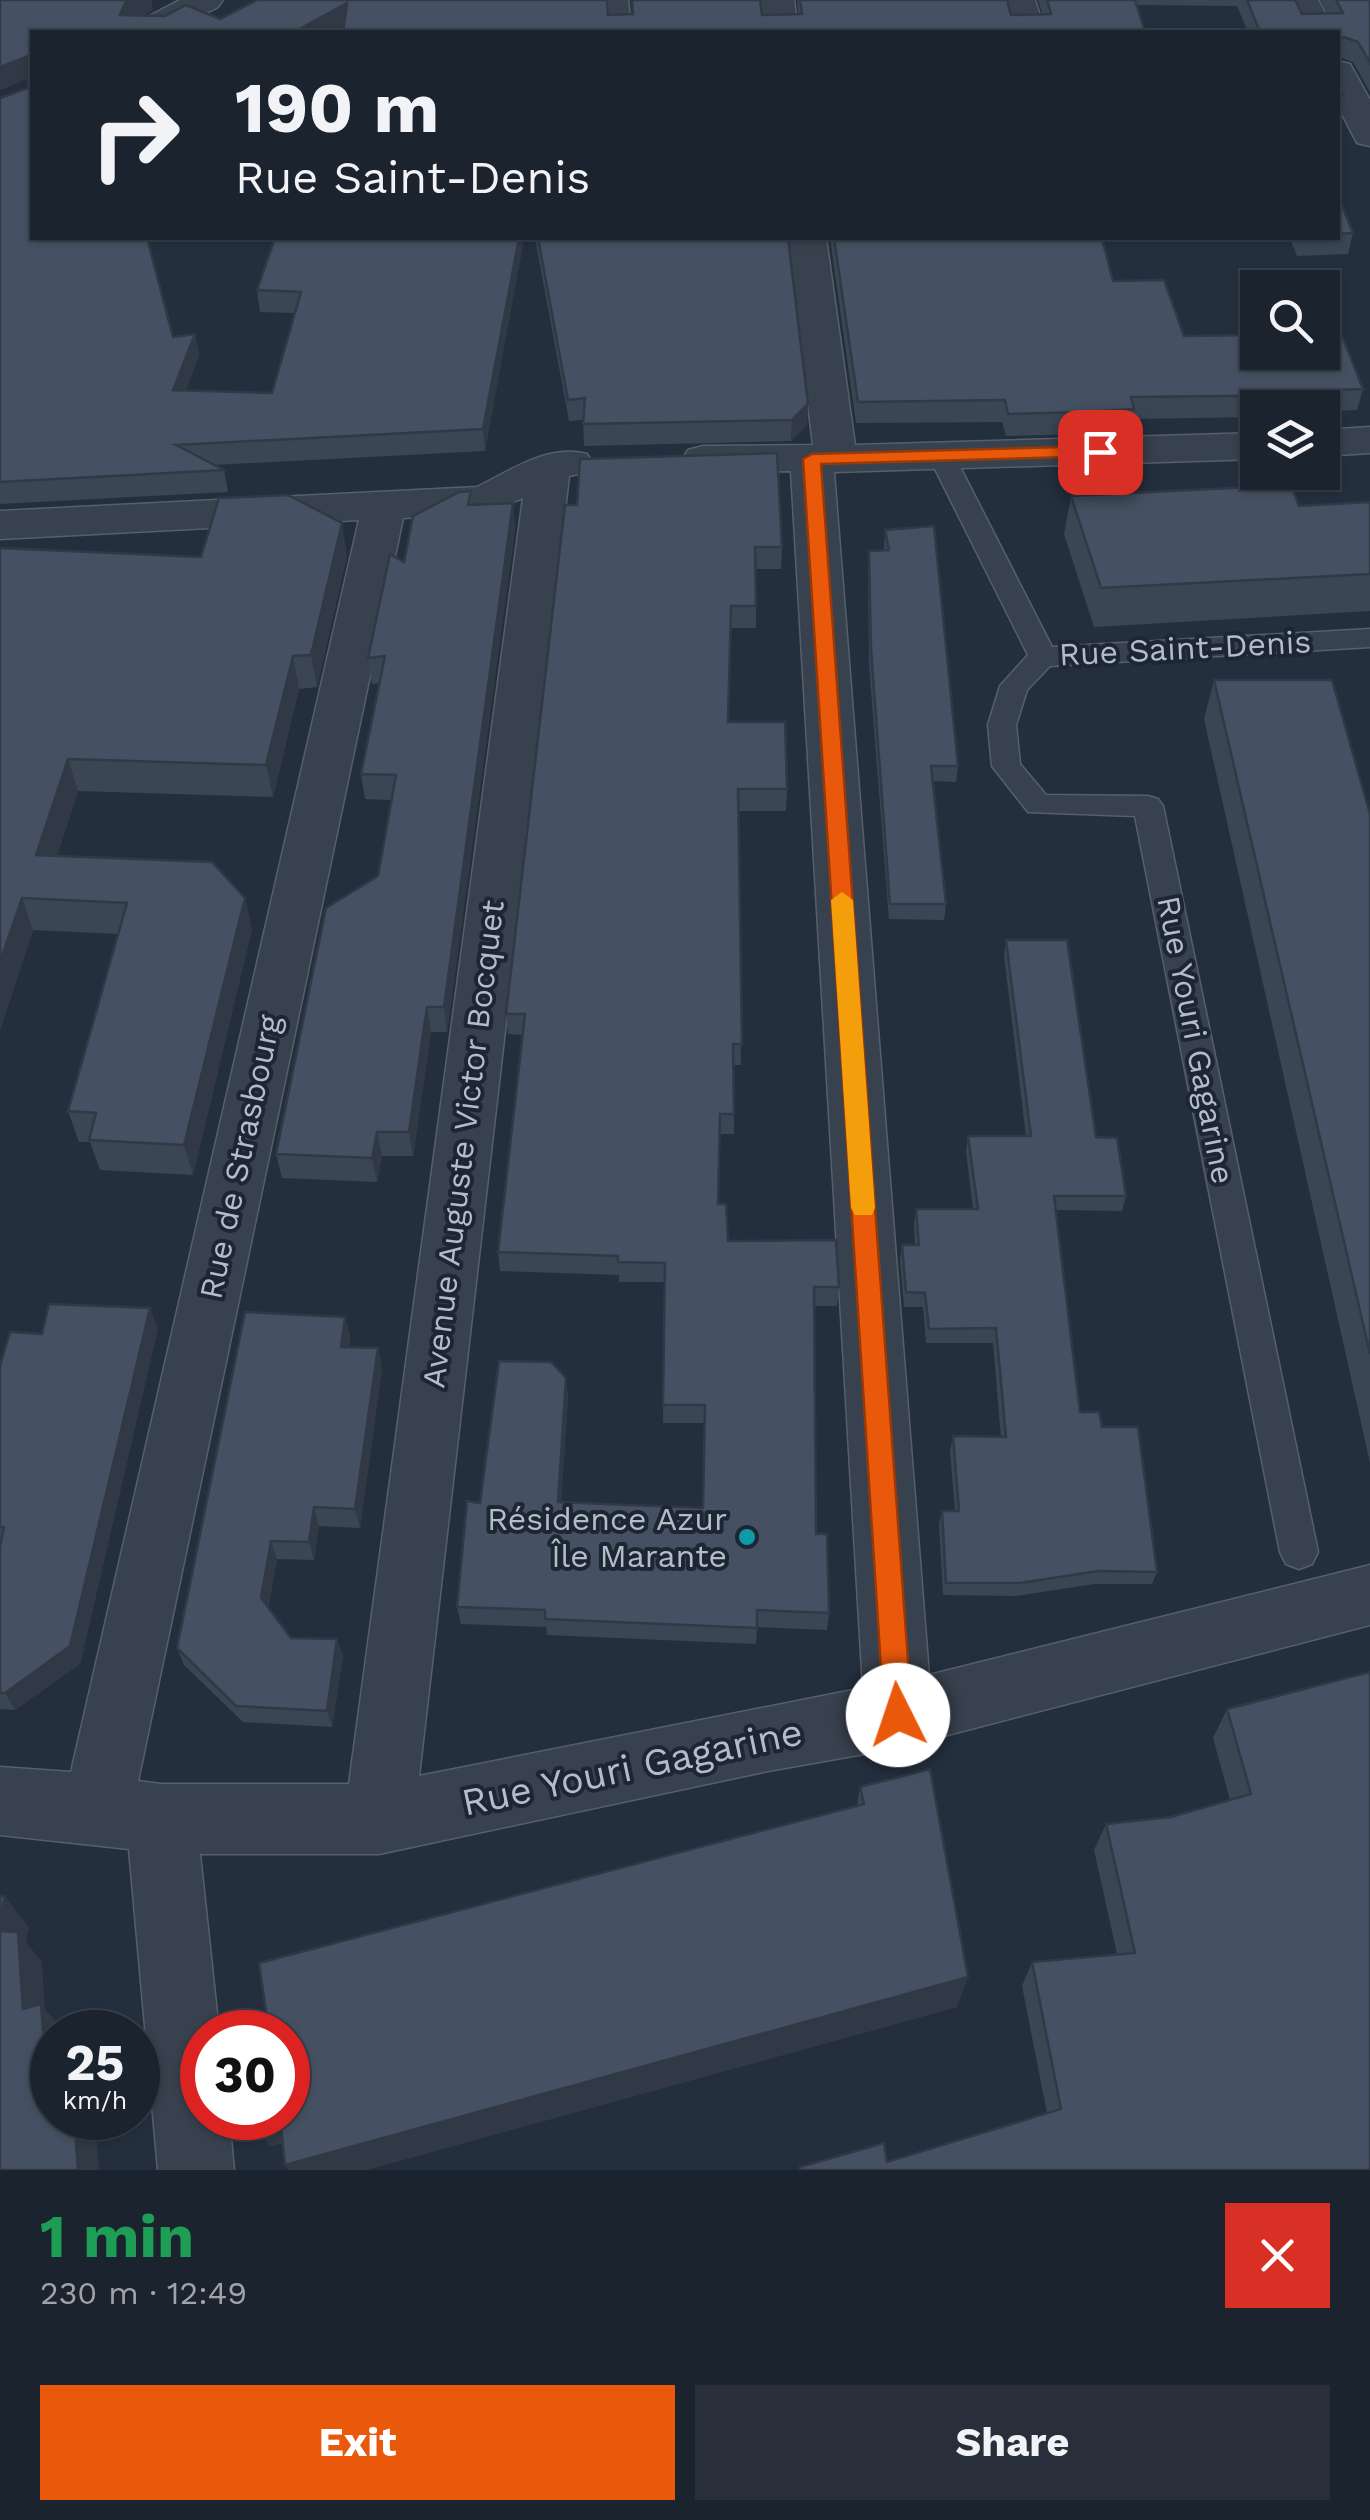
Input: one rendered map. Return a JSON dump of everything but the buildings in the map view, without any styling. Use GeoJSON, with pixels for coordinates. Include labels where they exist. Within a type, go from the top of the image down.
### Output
{"type":"FeatureCollection","features":[{"type":"Feature","properties":{"kind":"street"},"geometry":{"type":"LineString","coordinates":[[148,30],[206,0]]}},
{"type":"Feature","properties":{"kind":"street"},"geometry":{"type":"LineString","coordinates":[[777,0],[781,30]]}},
{"type":"Feature","properties":{"kind":"street"},"geometry":{"type":"LineString","coordinates":[[1018,0],[1027,30]]}},
{"type":"Feature","properties":{"kind":"street"},"geometry":{"type":"LineString","coordinates":[[1301,0],[1317,30]]}},
{"type":"Feature","properties":{"kind":"street"},"geometry":{"type":"LineString","coordinates":[[1340,76],[1370,135]]}},
{"type":"Feature","properties":{"kind":"street"},"geometry":{"type":"LineString","coordinates":[[808,240],[898,1715]]}},
{"type":"Feature","properties":{"kind":"street"},"geometry":{"type":"LineString","coordinates":[[1340,442],[1370,440]]}},
{"type":"Feature","properties":{"kind":"street"},"geometry":{"type":"LineString","coordinates":[[663,459],[942,457],[1240,447]]}},
{"type":"Feature","properties":{"kind":"street"},"geometry":{"type":"LineString","coordinates":[[0,525],[485,500],[558,464],[610,461]]}},
{"type":"Feature","properties":{"kind":"street","name":"Avenue Auguste Victor Bocquet"},"geometry":{"type":"LineString","coordinates":[[379,1819],[548,469]]}},
{"type":"Feature","properties":{"kind":"street","name":"Rue de Strasbourg"},"geometry":{"type":"LineString","coordinates":[[196,2170],[129,1814],[384,505]]}},
{"type":"Feature","properties":{"kind":"street","name":"Rue Youri Gagarine"},"geometry":{"type":"LineString","coordinates":[[0,1801],[129,1814],[379,1819],[898,1715],[1370,1596]]}},
{"type":"Feature","properties":{"kind":"lane"},"geometry":{"type":"LineString","coordinates":[[618,0],[621,30]]}},
{"type":"Feature","properties":{"kind":"lane","name":"Rue Saint-Denis"},"geometry":{"type":"LineString","coordinates":[[942,457],[1044,657],[1370,638]]}},
{"type":"Feature","properties":{"kind":"lane","name":"Rue Youri Gagarine"},"geometry":{"type":"LineString","coordinates":[[1044,657],[1014,686],[1002,726],[1006,766],[1038,805],[1148,806],[1299,1552]]}},
{"type":"Feature","properties":{"kind":"slow traffic"},"geometry":{"type":"LineString","coordinates":[[842,900],[863,1208]]}},
{"type":"Feature","properties":{"kind":"place","name":"Résidence Azur Île Marante"},"geometry":{"type":"Point","coordinates":[747,1537]}},
{"type":"Feature","properties":{"kind":"route"},"geometry":{"type":"LineString","coordinates":[[898,1715],[812,459],[1100,452]]}}]}
